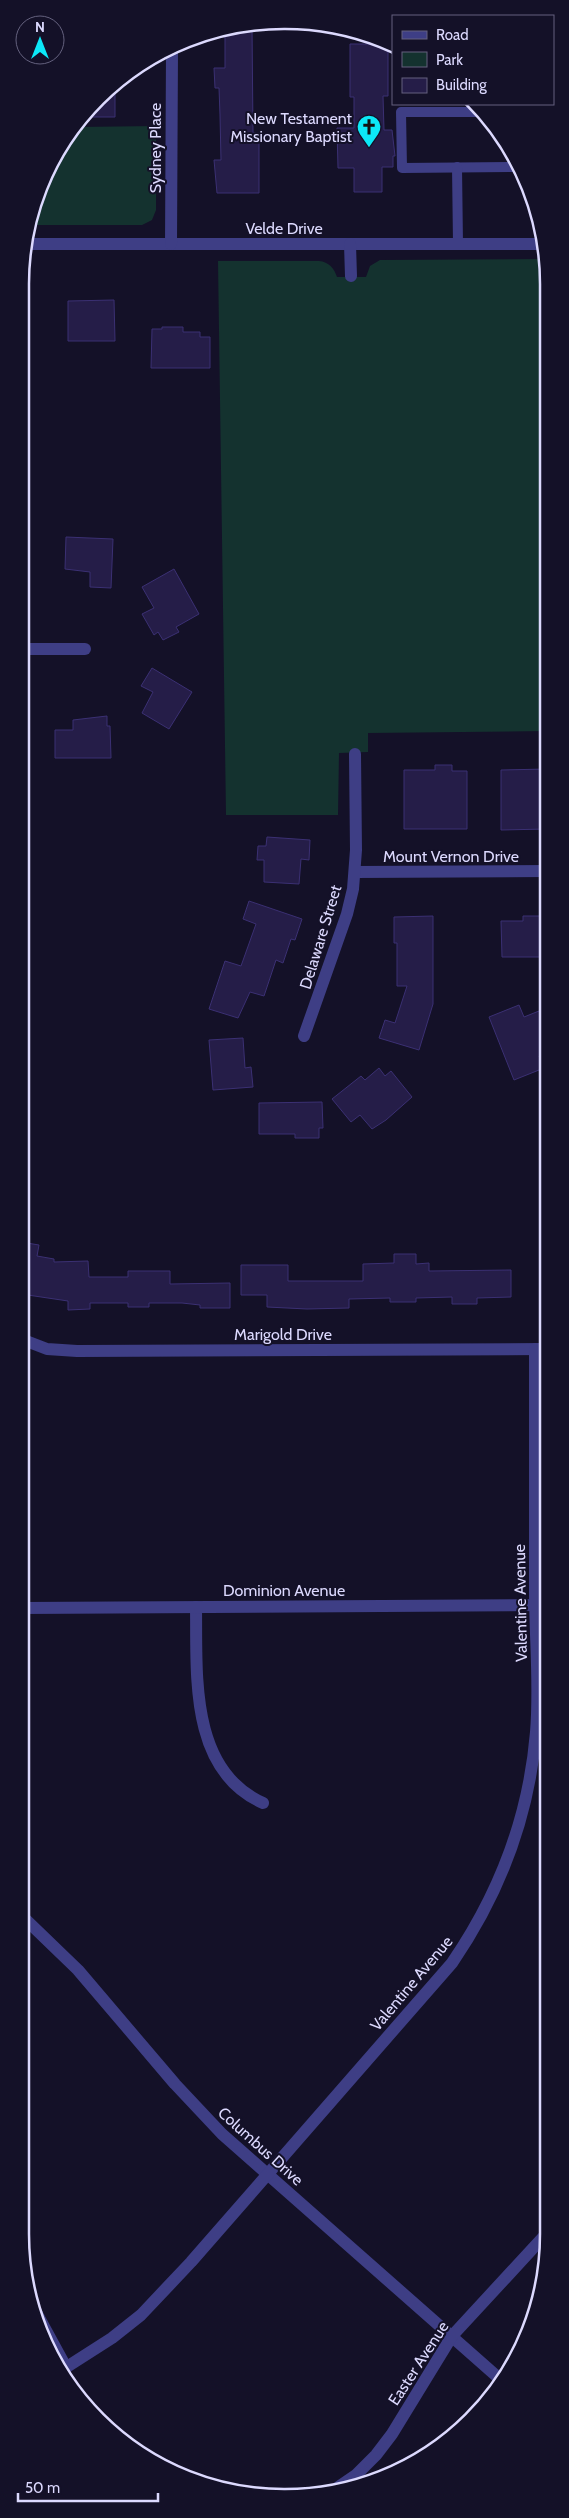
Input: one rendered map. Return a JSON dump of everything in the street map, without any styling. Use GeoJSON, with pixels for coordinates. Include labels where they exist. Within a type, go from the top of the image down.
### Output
{"type":"FeatureCollection","features":[{"type":"Feature","properties":{"kind":"street","name":"Sydney Place"},"geometry":{"type":"LineString","coordinates":[[171,244],[172,55]]}},
{"type":"Feature","properties":{"kind":"street","name":"Velde Drive"},"geometry":{"type":"LineString","coordinates":[[32,244],[537,244]]}},
{"type":"Feature","properties":{"kind":"street"},"geometry":{"type":"LineString","coordinates":[[350,244],[351,276]]}},
{"type":"Feature","properties":{"kind":"street"},"geometry":{"type":"LineString","coordinates":[[29,649],[85,648]]}},
{"type":"Feature","properties":{"kind":"street","name":"Delaware Street"},"geometry":{"type":"LineString","coordinates":[[304,1036],[347,914],[355,872],[355,754]]}},
{"type":"Feature","properties":{"kind":"street","name":"Mount Vernon Drive"},"geometry":{"type":"LineString","coordinates":[[355,872],[540,872]]}},
{"type":"Feature","properties":{"kind":"street","name":"Marigold Drive"},"geometry":{"type":"LineString","coordinates":[[29,1343],[46,1349],[77,1352],[540,1349]]}},
{"type":"Feature","properties":{"kind":"street","name":"Dominion Avenue"},"geometry":{"type":"LineString","coordinates":[[29,1608],[540,1605]]}},
{"type":"Feature","properties":{"kind":"street"},"geometry":{"type":"LineString","coordinates":[[196,1607],[198,1693],[202,1719],[210,1745],[221,1769],[234,1785],[262,1803]]}},
{"type":"Feature","properties":{"kind":"street","name":"Valentine Avenue"},"geometry":{"type":"LineString","coordinates":[[66,2367],[112,2338],[141,2315],[452,1963],[473,1932],[492,1896],[519,1830],[527,1800],[534,1758],[540,1628]]}},
{"type":"Feature","properties":{"kind":"street","name":"Columbus Drive"},"geometry":{"type":"LineString","coordinates":[[29,1923],[78,1970],[207,2118],[267,2174],[497,2376]]}},
{"type":"Feature","properties":{"kind":"street","name":"Easter Avenue"},"geometry":{"type":"LineString","coordinates":[[346,2482],[356,2475],[387,2441],[452,2336],[540,2240]]}},
{"type":"Feature","properties":{"kind":"lane"},"geometry":{"type":"LineString","coordinates":[[473,112],[401,112],[402,168],[512,167]]}},
{"type":"Feature","properties":{"kind":"lane"},"geometry":{"type":"LineString","coordinates":[[457,167],[458,244]]}},
{"type":"Feature","properties":{"kind":"green space"},"geometry":{"type":"Polygon","coordinates":[[[156,126],[156,210],[152,220],[142,225],[37,225],[42,202],[55,171],[72,142],[84,127],[156,126]]]}},
{"type":"Feature","properties":{"kind":"green space"},"geometry":{"type":"Polygon","coordinates":[[[539,259],[540,731],[368,733],[368,752],[339,753],[338,815],[226,815],[218,261],[319,261],[331,266],[337,277],[366,277],[370,266],[380,260],[539,259]]]}},
{"type":"Feature","properties":{"kind":"building"},"geometry":{"type":"Polygon","coordinates":[[[252,31],[253,133],[259,133],[259,193],[217,193],[214,160],[221,160],[220,115],[219,88],[215,88],[214,68],[225,68],[225,36],[252,31]]]}},
{"type":"Feature","properties":{"kind":"building"},"geometry":{"type":"Polygon","coordinates":[[[350,44],[372,44],[388,51],[388,96],[383,96],[384,130],[392,130],[395,156],[393,156],[393,167],[382,167],[382,192],[354,192],[354,168],[338,168],[337,128],[354,128],[354,97],[350,97],[350,44]]]}},
{"type":"Feature","properties":{"kind":"building"},"geometry":{"type":"Polygon","coordinates":[[[115,93],[115,117],[91,117],[115,93]]]}},
{"type":"Feature","properties":{"kind":"building"},"geometry":{"type":"Polygon","coordinates":[[[114,300],[115,341],[68,341],[68,301],[114,300]]]}},
{"type":"Feature","properties":{"kind":"building"},"geometry":{"type":"Polygon","coordinates":[[[162,327],[183,327],[183,332],[200,332],[200,337],[210,337],[210,368],[151,368],[152,329],[162,329],[162,327]]]}},
{"type":"Feature","properties":{"kind":"building"},"geometry":{"type":"Polygon","coordinates":[[[66,537],[113,539],[111,588],[90,587],[90,572],[65,569],[66,537]]]}},
{"type":"Feature","properties":{"kind":"building"},"geometry":{"type":"Polygon","coordinates":[[[174,569],[199,614],[176,627],[179,632],[163,640],[158,632],[154,635],[142,614],[154,608],[142,587],[174,569]]]}},
{"type":"Feature","properties":{"kind":"building"},"geometry":{"type":"Polygon","coordinates":[[[152,668],[192,692],[169,729],[142,713],[153,692],[141,686],[152,668]]]}},
{"type":"Feature","properties":{"kind":"building"},"geometry":{"type":"Polygon","coordinates":[[[107,716],[107,726],[110,726],[111,758],[55,758],[55,730],[73,730],[73,720],[107,716]]]}},
{"type":"Feature","properties":{"kind":"building"},"geometry":{"type":"Polygon","coordinates":[[[435,765],[452,765],[452,771],[467,771],[467,829],[404,829],[404,770],[435,770],[435,765]]]}},
{"type":"Feature","properties":{"kind":"building"},"geometry":{"type":"Polygon","coordinates":[[[540,769],[540,829],[501,830],[501,770],[540,769]]]}},
{"type":"Feature","properties":{"kind":"building"},"geometry":{"type":"Polygon","coordinates":[[[267,837],[310,840],[309,860],[301,859],[299,884],[264,882],[264,860],[257,860],[258,846],[266,846],[267,837]]]}},
{"type":"Feature","properties":{"kind":"building"},"geometry":{"type":"Polygon","coordinates":[[[249,901],[302,919],[295,940],[291,939],[283,963],[276,960],[264,996],[250,992],[238,1018],[209,1009],[225,961],[241,966],[256,924],[243,919],[249,901]]]}},
{"type":"Feature","properties":{"kind":"building"},"geometry":{"type":"Polygon","coordinates":[[[433,916],[433,1004],[419,1050],[379,1038],[385,1020],[395,1023],[407,986],[397,986],[397,943],[394,943],[394,917],[433,916]]]}},
{"type":"Feature","properties":{"kind":"building"},"geometry":{"type":"Polygon","coordinates":[[[523,916],[540,916],[540,957],[502,957],[501,921],[523,921],[523,916]]]}},
{"type":"Feature","properties":{"kind":"building"},"geometry":{"type":"Polygon","coordinates":[[[519,1005],[524,1017],[539,1011],[540,1070],[514,1080],[489,1017],[519,1005]]]}},
{"type":"Feature","properties":{"kind":"building"},"geometry":{"type":"Polygon","coordinates":[[[243,1038],[245,1068],[251,1067],[253,1087],[213,1090],[209,1040],[243,1038]]]}},
{"type":"Feature","properties":{"kind":"building"},"geometry":{"type":"Polygon","coordinates":[[[379,1068],[385,1076],[391,1071],[412,1097],[386,1120],[372,1129],[360,1115],[351,1122],[332,1099],[361,1076],[365,1080],[379,1068]]]}},
{"type":"Feature","properties":{"kind":"building"},"geometry":{"type":"Polygon","coordinates":[[[322,1102],[323,1128],[319,1128],[319,1138],[295,1138],[295,1134],[259,1134],[259,1103],[322,1102]]]}},
{"type":"Feature","properties":{"kind":"building"},"geometry":{"type":"Polygon","coordinates":[[[29,1243],[39,1245],[37,1256],[54,1259],[54,1262],[88,1261],[89,1277],[128,1277],[128,1271],[170,1271],[170,1284],[230,1283],[230,1308],[200,1308],[200,1305],[182,1303],[149,1303],[149,1307],[128,1307],[128,1303],[90,1303],[90,1309],[68,1310],[68,1301],[29,1295],[29,1243]]]}},
{"type":"Feature","properties":{"kind":"building"},"geometry":{"type":"Polygon","coordinates":[[[394,1254],[416,1254],[416,1264],[429,1263],[429,1271],[511,1270],[511,1297],[477,1298],[477,1304],[452,1304],[452,1297],[416,1298],[416,1302],[390,1302],[390,1298],[349,1299],[349,1308],[307,1309],[267,1307],[267,1295],[241,1295],[241,1265],[288,1265],[288,1281],[363,1281],[363,1264],[394,1263],[394,1254]]]}},
{"type":"Feature","properties":{"kind":"place","name":"New Testament Missionary Baptist"},"geometry":{"type":"Point","coordinates":[369,148]}}]}
